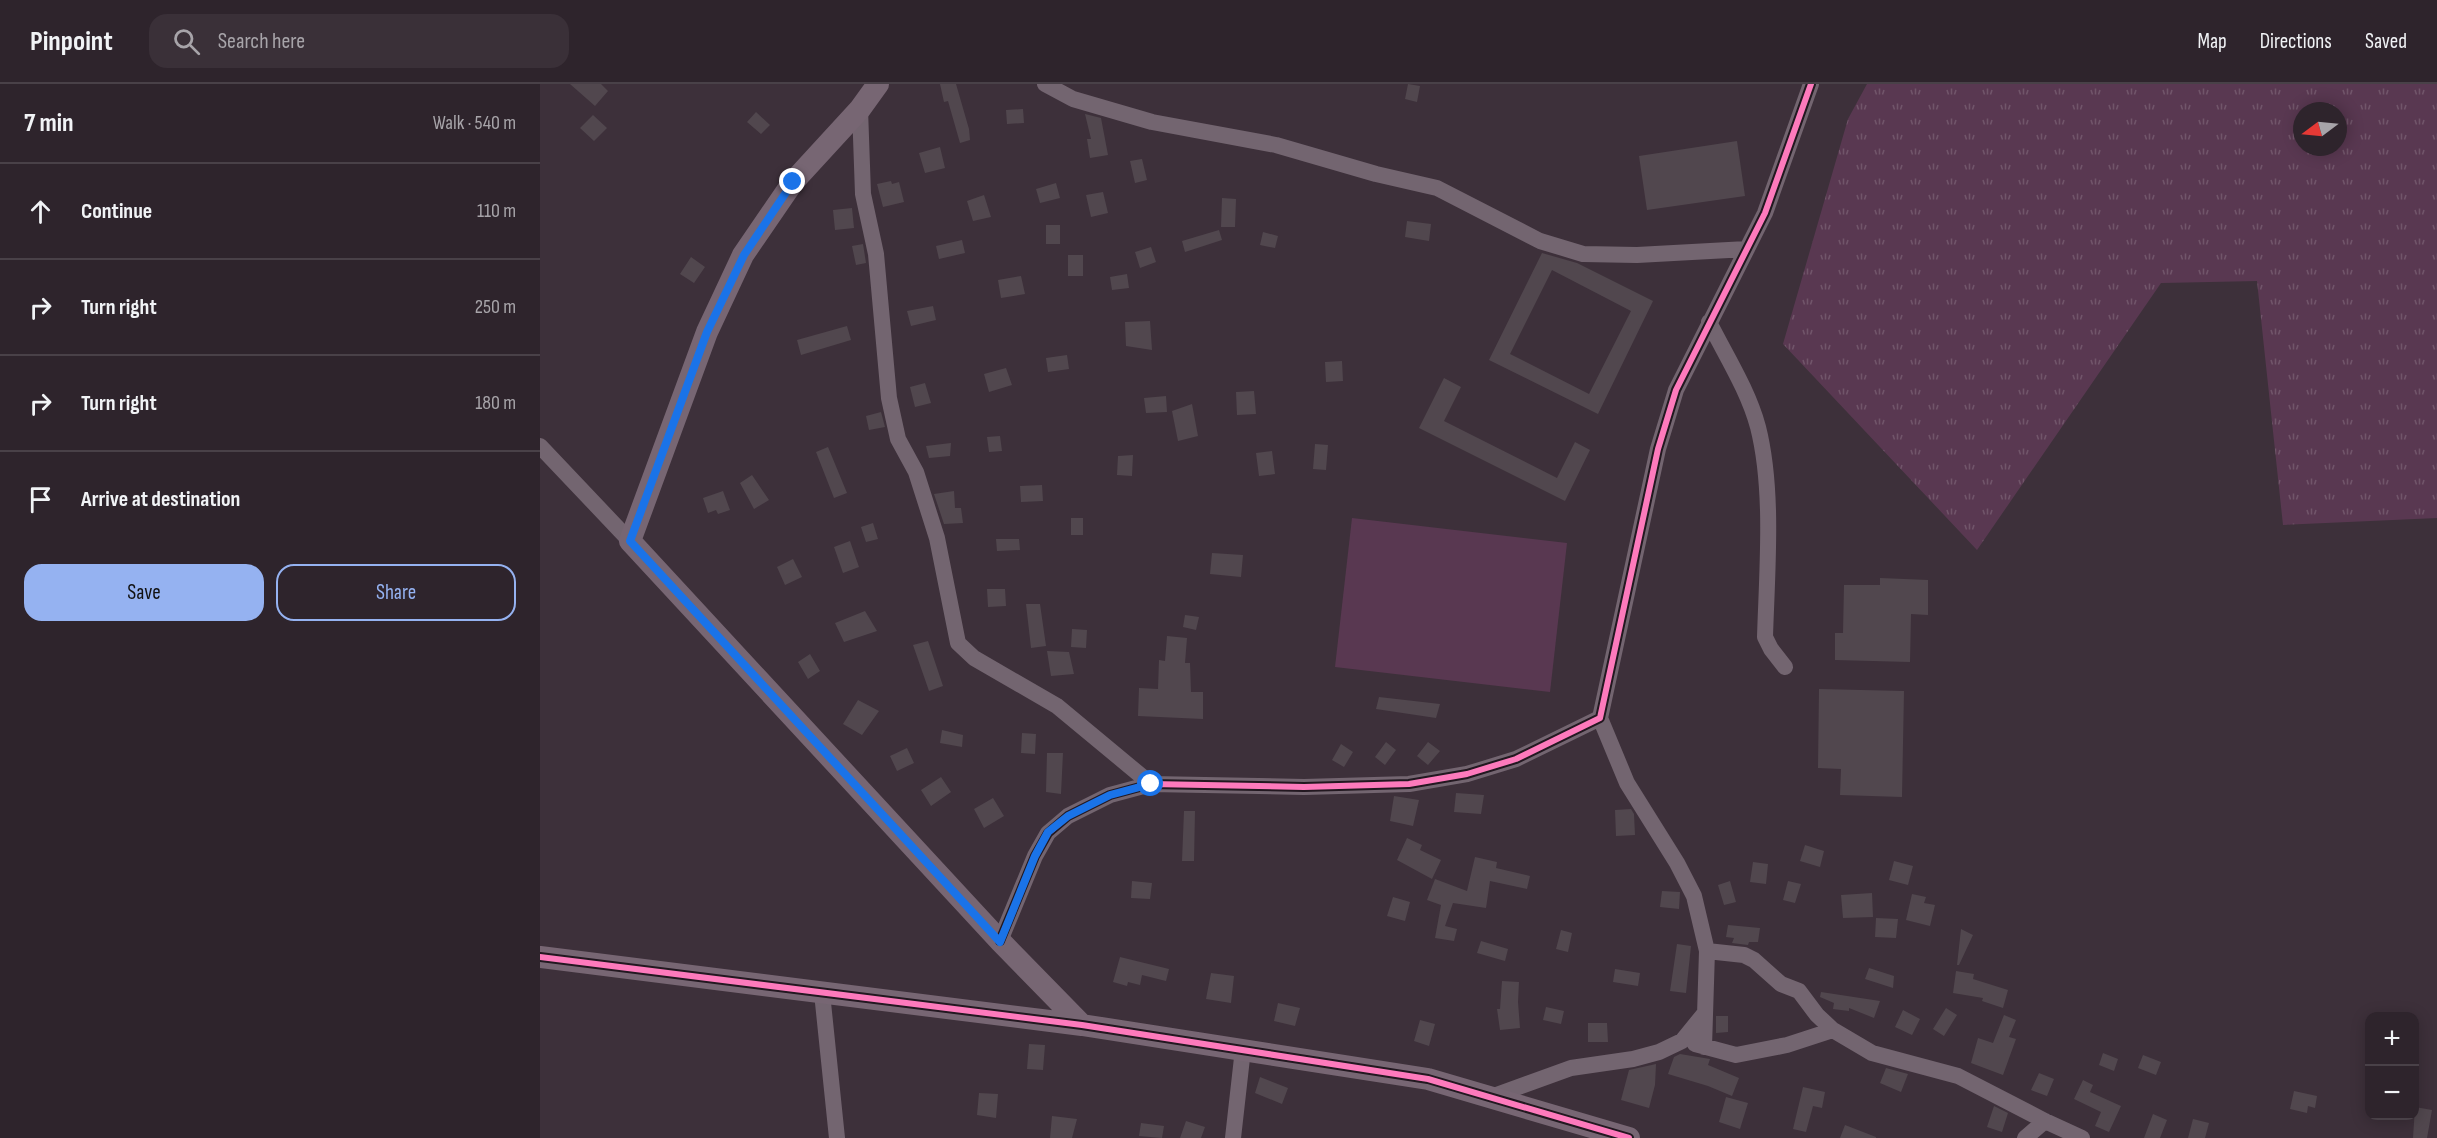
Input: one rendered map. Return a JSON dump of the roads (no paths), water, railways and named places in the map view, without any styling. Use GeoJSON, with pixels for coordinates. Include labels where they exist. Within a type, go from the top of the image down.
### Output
{"type":"FeatureCollection","features":[{"type":"Feature","properties":{"kind":"street"},"geometry":{"type":"LineString","coordinates":[[630,541],[707,332],[744,255],[793,182],[860,109],[878,84]]}},
{"type":"Feature","properties":{"kind":"street"},"geometry":{"type":"LineString","coordinates":[[1045,84],[1073,99],[1152,122],[1276,145],[1376,174],[1437,188],[1540,241],[1583,254],[1637,255],[1747,249]]}},
{"type":"Feature","properties":{"kind":"street"},"geometry":{"type":"LineString","coordinates":[[1704,1047],[1707,951],[1694,896],[1677,863],[1627,783],[1600,718],[1658,449],[1676,390],[1765,213],[1811,84]]}},
{"type":"Feature","properties":{"kind":"street"},"geometry":{"type":"LineString","coordinates":[[860,109],[863,194],[876,254],[889,398],[898,439],[916,472],[937,538],[958,643],[974,658],[1056,706],[1151,784]]}},
{"type":"Feature","properties":{"kind":"street"},"geometry":{"type":"LineString","coordinates":[[1709,322],[1738,379],[1757,424],[1767,472],[1766,637],[1771,649],[1785,667]]}},
{"type":"Feature","properties":{"kind":"street"},"geometry":{"type":"LineString","coordinates":[[540,446],[1000,942],[1082,1025]]}},
{"type":"Feature","properties":{"kind":"street"},"geometry":{"type":"LineString","coordinates":[[1000,942],[1035,856],[1048,832],[1068,816],[1110,795],[1151,784],[1304,787],[1408,784],[1467,774],[1516,759],[1600,718]]}},
{"type":"Feature","properties":{"kind":"street"},"geometry":{"type":"LineString","coordinates":[[1707,951],[1744,955],[1754,960],[1781,984],[1799,991],[1816,1015],[1833,1030],[1872,1053],[1958,1076],[2082,1138]]}},
{"type":"Feature","properties":{"kind":"street"},"geometry":{"type":"LineString","coordinates":[[540,957],[1082,1025],[1428,1079],[1629,1138]]}},
{"type":"Feature","properties":{"kind":"street"},"geometry":{"type":"LineString","coordinates":[[822,993],[837,1138]]}},
{"type":"Feature","properties":{"kind":"street"},"geometry":{"type":"LineString","coordinates":[[1491,1097],[1571,1068],[1633,1059],[1659,1052],[1682,1041],[1704,1014]]}},
{"type":"Feature","properties":{"kind":"street"},"geometry":{"type":"LineString","coordinates":[[1682,1041],[1737,1055],[1787,1045],[1833,1030]]}},
{"type":"Feature","properties":{"kind":"street"},"geometry":{"type":"LineString","coordinates":[[1233,1138],[1243,1049]]}},
{"type":"Feature","properties":{"kind":"street"},"geometry":{"type":"LineString","coordinates":[[2025,1138],[2045,1121]]}}]}
